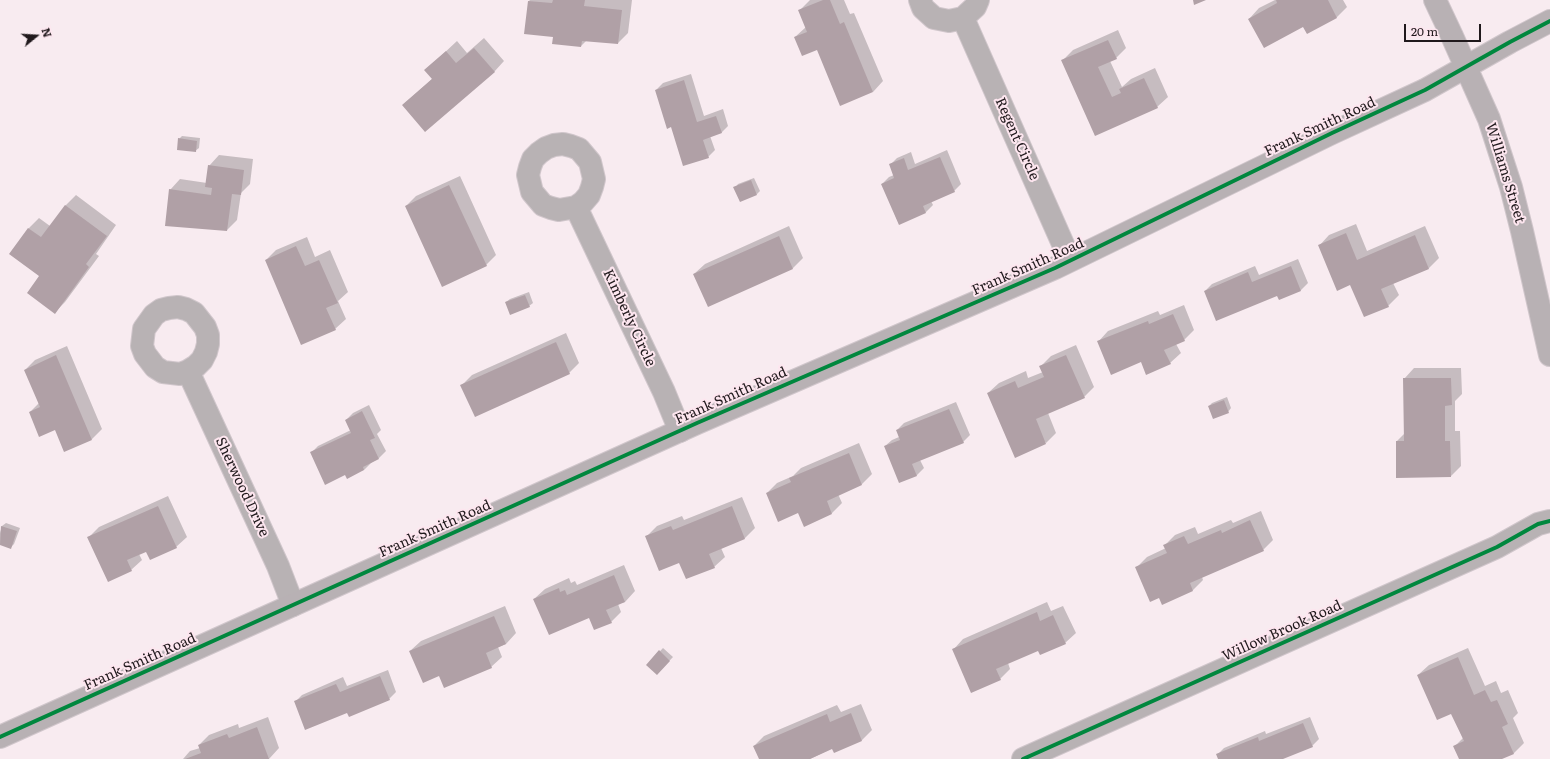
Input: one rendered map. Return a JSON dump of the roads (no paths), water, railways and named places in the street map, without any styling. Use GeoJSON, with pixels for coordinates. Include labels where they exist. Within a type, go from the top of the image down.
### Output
{"type":"FeatureCollection","features":[{"type":"Feature","properties":{"kind":"street"},"geometry":{"type":"LineString","coordinates":[[920,0],[923,8],[934,18],[949,21],[963,18],[975,7],[978,0]]}},
{"type":"Feature","properties":{"kind":"street","name":"Williams Street"},"geometry":{"type":"LineString","coordinates":[[1435,0],[1488,119],[1511,187],[1550,355]]}},
{"type":"Feature","properties":{"kind":"street","name":"Regent Circle"},"geometry":{"type":"LineString","coordinates":[[963,18],[1070,260]]}},
{"type":"Feature","properties":{"kind":"street","name":"Frank Smith Road"},"geometry":{"type":"LineString","coordinates":[[0,737],[680,431],[1070,260],[1332,132],[1425,90],[1550,21]]}},
{"type":"Feature","properties":{"kind":"street","name":"Kimberly Circle"},"geometry":{"type":"LineString","coordinates":[[576,207],[664,392],[680,431]]}},
{"type":"Feature","properties":{"kind":"street","name":"Sherwood Drive"},"geometry":{"type":"LineString","coordinates":[[188,371],[278,566],[293,605]]}},
{"type":"Feature","properties":{"kind":"street","name":"Willow Brook Road"},"geometry":{"type":"LineString","coordinates":[[1023,759],[1497,547],[1538,524],[1550,521]]}}]}
